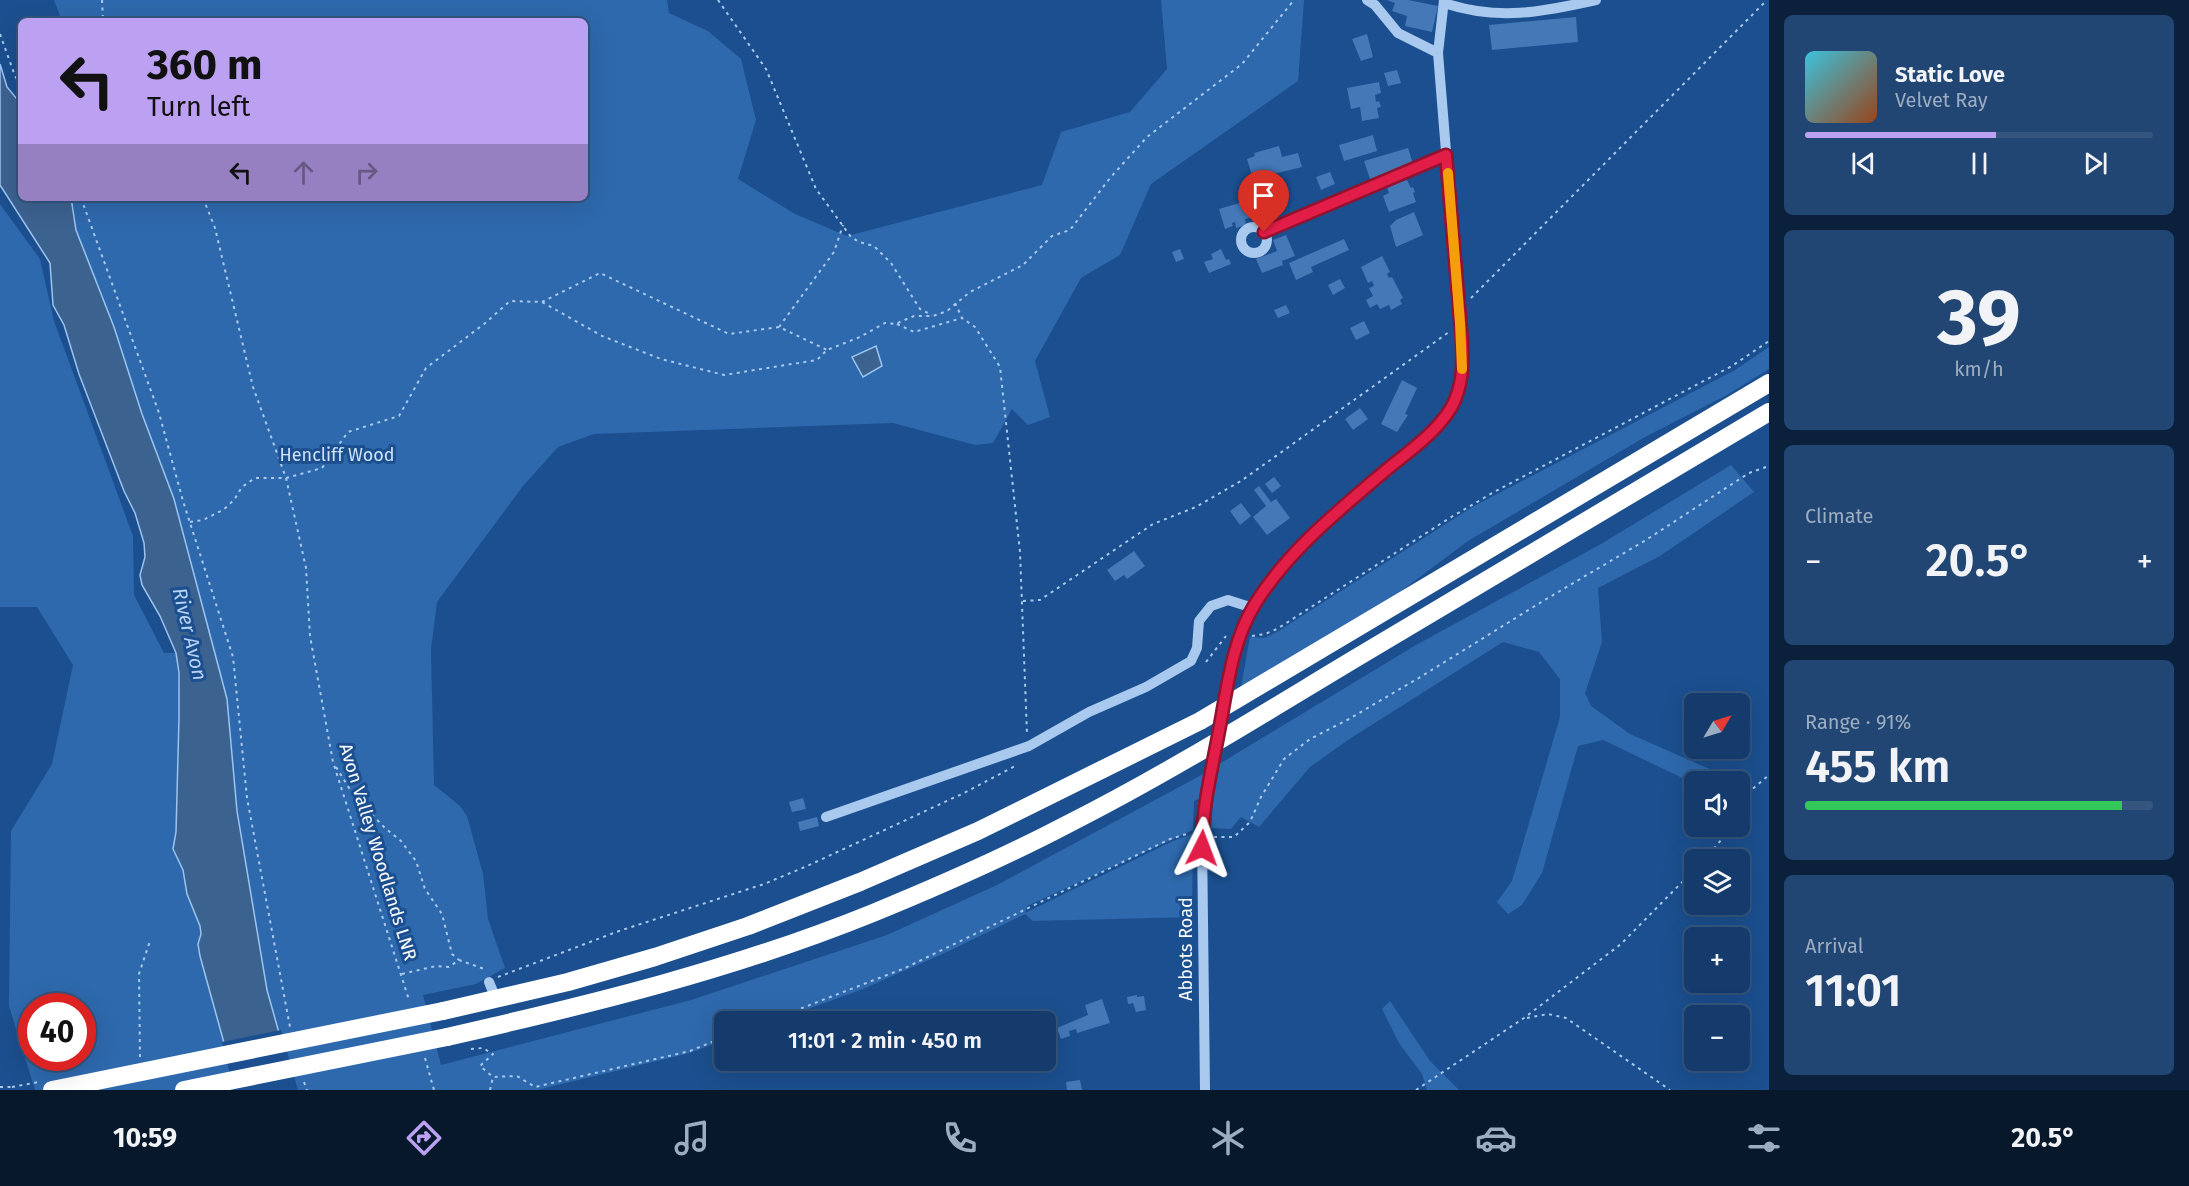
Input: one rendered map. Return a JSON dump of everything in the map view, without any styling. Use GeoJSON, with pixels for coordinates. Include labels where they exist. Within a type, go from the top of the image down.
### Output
{"type":"FeatureCollection","features":[{"type":"Feature","properties":{"kind":"highway"},"geometry":{"type":"LineString","coordinates":[[52,1090],[442,1011],[568,982],[655,957],[748,926],[870,877],[999,821],[1200,721],[1769,383]]}},
{"type":"Feature","properties":{"kind":"highway"},"geometry":{"type":"LineString","coordinates":[[184,1090],[574,1008],[765,953],[872,914],[999,858],[1070,823],[1188,758],[1769,412]]}},
{"type":"Feature","properties":{"kind":"street"},"geometry":{"type":"LineString","coordinates":[[1444,1],[1482,13],[1546,12],[1596,0]]}},
{"type":"Feature","properties":{"kind":"street"},"geometry":{"type":"LineString","coordinates":[[1354,4],[1368,1],[1375,5],[1398,33],[1438,53]]}},
{"type":"Feature","properties":{"kind":"street","name":"Abbots Road"},"geometry":{"type":"LineString","coordinates":[[1205,1090],[1202,833],[1230,674],[1240,634],[1253,608],[1287,561],[1325,523],[1433,431],[1451,408],[1460,385],[1463,360],[1438,53],[1444,1]]}},
{"type":"Feature","properties":{"kind":"street"},"geometry":{"type":"LineString","coordinates":[[1264,232],[1446,155]]}},
{"type":"Feature","properties":{"kind":"street"},"geometry":{"type":"LineString","coordinates":[[826,817],[1029,746],[1089,712],[1146,687],[1191,661],[1197,648],[1199,621],[1211,606],[1228,600],[1253,608]]}},
{"type":"Feature","properties":{"kind":"street"},"geometry":{"type":"LineString","coordinates":[[492,980],[496,999]]}},
{"type":"Feature","properties":{"kind":"path"},"geometry":{"type":"LineString","coordinates":[[102,0],[103,18]]}},
{"type":"Feature","properties":{"kind":"path"},"geometry":{"type":"LineString","coordinates":[[718,0],[766,69],[816,189],[851,237],[874,246],[891,263],[920,309],[933,316]]}},
{"type":"Feature","properties":{"kind":"path"},"geometry":{"type":"LineString","coordinates":[[895,324],[914,315],[933,316],[946,311],[970,292],[1023,266],[1052,236],[1070,230],[1110,178],[1147,137],[1242,64],[1294,0]]}},
{"type":"Feature","properties":{"kind":"path"},"geometry":{"type":"LineString","coordinates":[[1459,307],[1469,300],[1767,0]]}},
{"type":"Feature","properties":{"kind":"path"},"geometry":{"type":"LineString","coordinates":[[0,34],[18,80]]}},
{"type":"Feature","properties":{"kind":"path"},"geometry":{"type":"LineString","coordinates":[[82,201],[159,413],[190,522],[233,657],[247,798],[290,1026]]}},
{"type":"Feature","properties":{"kind":"path","name":"Avon Valley Woodlands LNR"},"geometry":{"type":"LineString","coordinates":[[205,201],[215,228],[253,387],[286,478],[306,568],[310,636],[333,762],[412,1009]]}},
{"type":"Feature","properties":{"kind":"path"},"geometry":{"type":"LineString","coordinates":[[779,327],[834,252],[843,225]]}},
{"type":"Feature","properties":{"kind":"path"},"geometry":{"type":"LineString","coordinates":[[542,302],[600,273],[729,333],[779,327],[827,350]]}},
{"type":"Feature","properties":{"kind":"path"},"geometry":{"type":"LineString","coordinates":[[190,522],[223,510],[234,500],[242,487],[255,478],[286,478],[322,468],[348,432],[399,416],[426,368],[510,301],[542,302],[602,336],[662,358],[724,375],[817,360],[827,350],[860,337],[885,322],[914,332],[962,318]]}},
{"type":"Feature","properties":{"kind":"path"},"geometry":{"type":"LineString","coordinates":[[956,304],[962,318],[975,327],[1000,367],[1020,552],[1029,746]]}},
{"type":"Feature","properties":{"kind":"path"},"geometry":{"type":"LineString","coordinates":[[1023,601],[1040,600],[1152,524],[1196,507],[1241,481],[1460,323]]}},
{"type":"Feature","properties":{"kind":"path"},"geometry":{"type":"LineString","coordinates":[[794,1011],[905,968],[1170,839],[1202,833],[1234,837],[1250,822],[1261,797],[1284,759],[1310,739],[1350,719],[1422,676],[1646,540],[1749,473],[1769,466]]}},
{"type":"Feature","properties":{"kind":"path"},"geometry":{"type":"LineString","coordinates":[[333,762],[354,796],[400,841],[416,861],[425,889],[442,915],[452,954],[459,960],[479,966],[492,974],[492,980]]}},
{"type":"Feature","properties":{"kind":"path"},"geometry":{"type":"LineString","coordinates":[[1750,791],[1769,775]]}},
{"type":"Feature","properties":{"kind":"path"},"geometry":{"type":"LineString","coordinates":[[1713,849],[1724,837]]}},
{"type":"Feature","properties":{"kind":"path"},"geometry":{"type":"LineString","coordinates":[[1416,1090],[1524,1018],[1621,944],[1684,879]]}},
{"type":"Feature","properties":{"kind":"path"},"geometry":{"type":"LineString","coordinates":[[140,1057],[139,974],[150,941]]}},
{"type":"Feature","properties":{"kind":"path"},"geometry":{"type":"LineString","coordinates":[[402,974],[436,966],[449,967],[459,960]]}},
{"type":"Feature","properties":{"kind":"path"},"geometry":{"type":"LineString","coordinates":[[1524,1018],[1548,1014],[1566,1018],[1670,1090]]}},
{"type":"Feature","properties":{"kind":"path"},"geometry":{"type":"LineString","coordinates":[[462,1050],[483,1048],[493,1054],[480,1066],[493,1077],[517,1076],[535,1087],[690,1051],[714,1041]]}},
{"type":"Feature","properties":{"kind":"path"},"geometry":{"type":"LineString","coordinates":[[424,1055],[434,1090]]}},
{"type":"Feature","properties":{"kind":"path"},"geometry":{"type":"LineString","coordinates":[[490,1090],[493,1077]]}},
{"type":"Feature","properties":{"kind":"path"},"geometry":{"type":"LineString","coordinates":[[304,1080],[307,1090]]}},
{"type":"Feature","properties":{"kind":"path"},"geometry":{"type":"LineString","coordinates":[[0,1087],[12,1087]]}},
{"type":"Feature","properties":{"kind":"green space","name":"Hencliff Wood"},"geometry":{"type":"Polygon","coordinates":[[[54,0],[667,0],[669,13],[708,31],[741,59],[756,120],[738,179],[795,214],[847,236],[1042,185],[1061,132],[1130,112],[1167,69],[1161,0],[1304,0],[1298,81],[1151,184],[1120,255],[1081,278],[1035,361],[1050,417],[1028,425],[1012,409],[993,443],[975,445],[893,423],[594,434],[558,447],[523,486],[437,602],[431,649],[434,785],[460,806],[467,816],[483,874],[488,919],[505,968],[476,984],[423,995],[441,1065],[691,1000],[887,935],[997,885],[1196,778],[1416,645],[1601,544],[1731,465],[1754,492],[1660,556],[1598,588],[1602,642],[1585,693],[1591,706],[1630,734],[1714,771],[1684,771],[1684,779],[1603,740],[1578,746],[1542,873],[1522,905],[1508,914],[1497,902],[1512,881],[1560,717],[1560,679],[1539,652],[1503,642],[1351,738],[1310,767],[1259,827],[1241,817],[1231,829],[1211,828],[1214,792],[1194,801],[1193,830],[1027,906],[1025,913],[1173,841],[1193,834],[1192,917],[1033,921],[1025,914],[863,989],[802,1011],[714,1011],[714,1044],[690,1053],[537,1090],[295,1090],[267,990],[237,811],[227,699],[174,499],[142,414],[114,327],[76,230],[71,201],[588,201],[588,18],[61,18],[54,0]]]}},
{"type":"Feature","properties":{"kind":"green space"},"geometry":{"type":"Polygon","coordinates":[[[0,204],[40,259],[54,321],[133,536],[134,595],[164,653],[176,653],[179,742],[176,832],[173,849],[183,870],[187,894],[200,926],[201,934],[198,944],[200,956],[237,1090],[35,1090],[29,1071],[96,1071],[96,993],[18,993],[18,1035],[9,1006],[11,831],[52,764],[73,665],[37,607],[0,607],[0,204]]]}},
{"type":"Feature","properties":{"kind":"green space"},"geometry":{"type":"Polygon","coordinates":[[[1769,347],[1769,369],[1725,396],[1645,437],[1468,541],[1385,603],[1241,687],[1250,637],[1264,638],[1277,632],[1474,506],[1735,370],[1769,347]]]}},
{"type":"Feature","properties":{"kind":"green space"},"geometry":{"type":"Polygon","coordinates":[[[1390,1001],[1430,1061],[1459,1090],[1427,1090],[1422,1074],[1399,1043],[1382,1009],[1390,1001]]]}},
{"type":"Feature","properties":{"kind":"water","name":"River Avon"},"geometry":{"type":"Polygon","coordinates":[[[0,64],[7,87],[18,100],[18,201],[71,201],[76,230],[114,327],[142,414],[174,499],[227,699],[237,811],[267,990],[295,1090],[237,1090],[200,956],[198,944],[201,934],[200,926],[187,894],[183,870],[173,849],[176,832],[179,718],[179,673],[176,653],[160,616],[142,585],[140,575],[145,557],[144,543],[135,513],[124,491],[79,374],[64,325],[53,305],[50,263],[0,185],[0,64]]]}},
{"type":"Feature","properties":{"kind":"water"},"geometry":{"type":"Polygon","coordinates":[[[876,346],[882,366],[863,377],[852,357],[876,346]]]}},
{"type":"Feature","properties":{"kind":"pier"},"geometry":{"type":"Polygon","coordinates":[[[281,1030],[298,1090],[234,1090],[222,1042],[281,1030]]]}},
{"type":"Feature","properties":{"kind":"building"},"geometry":{"type":"Polygon","coordinates":[[[1387,0],[1408,0],[1438,6],[1432,32],[1405,26],[1407,16],[1392,11],[1395,3],[1387,0]]]}},
{"type":"Feature","properties":{"kind":"building"},"geometry":{"type":"Polygon","coordinates":[[[1576,17],[1578,42],[1492,50],[1489,25],[1576,17]]]}},
{"type":"Feature","properties":{"kind":"building"},"geometry":{"type":"Polygon","coordinates":[[[1367,34],[1373,57],[1361,61],[1352,39],[1367,34]]]}},
{"type":"Feature","properties":{"kind":"building"},"geometry":{"type":"Polygon","coordinates":[[[1397,70],[1401,83],[1388,86],[1384,73],[1397,70]]]}},
{"type":"Feature","properties":{"kind":"building"},"geometry":{"type":"Polygon","coordinates":[[[1379,82],[1381,93],[1375,95],[1376,102],[1379,101],[1381,107],[1377,108],[1379,118],[1362,121],[1360,107],[1351,109],[1347,88],[1379,82]]]}},
{"type":"Feature","properties":{"kind":"building"},"geometry":{"type":"Polygon","coordinates":[[[1373,135],[1377,151],[1344,161],[1339,145],[1373,135]]]}},
{"type":"Feature","properties":{"kind":"building"},"geometry":{"type":"Polygon","coordinates":[[[1279,146],[1282,157],[1298,153],[1302,167],[1253,179],[1247,159],[1255,156],[1254,153],[1279,146]]]}},
{"type":"Feature","properties":{"kind":"building"},"geometry":{"type":"Polygon","coordinates":[[[1408,148],[1413,164],[1391,171],[1392,176],[1371,182],[1364,161],[1408,148]]]}},
{"type":"Feature","properties":{"kind":"building"},"geometry":{"type":"Polygon","coordinates":[[[1330,172],[1335,184],[1321,190],[1316,177],[1330,172]]]}},
{"type":"Feature","properties":{"kind":"building"},"geometry":{"type":"Polygon","coordinates":[[[1407,180],[1411,188],[1413,187],[1416,202],[1389,212],[1383,196],[1389,193],[1387,187],[1407,180]]]}},
{"type":"Feature","properties":{"kind":"building"},"geometry":{"type":"Polygon","coordinates":[[[1264,196],[1271,219],[1258,223],[1256,216],[1245,219],[1246,225],[1236,228],[1235,222],[1232,223],[1233,226],[1225,229],[1219,209],[1264,196]]]}},
{"type":"Feature","properties":{"kind":"building"},"geometry":{"type":"Polygon","coordinates":[[[1414,212],[1423,235],[1396,247],[1390,226],[1396,220],[1414,212]]]}},
{"type":"Feature","properties":{"kind":"building"},"geometry":{"type":"Polygon","coordinates":[[[1286,235],[1295,256],[1282,261],[1283,265],[1262,273],[1256,259],[1277,251],[1273,240],[1286,235]]]}},
{"type":"Feature","properties":{"kind":"building"},"geometry":{"type":"Polygon","coordinates":[[[1344,239],[1349,250],[1311,267],[1313,272],[1296,280],[1289,263],[1344,239]]]}},
{"type":"Feature","properties":{"kind":"building"},"geometry":{"type":"Polygon","coordinates":[[[1180,249],[1184,259],[1176,262],[1172,252],[1180,249]]]}},
{"type":"Feature","properties":{"kind":"building"},"geometry":{"type":"Polygon","coordinates":[[[1221,249],[1226,260],[1229,259],[1231,264],[1209,273],[1204,262],[1213,259],[1211,254],[1221,249]]]}},
{"type":"Feature","properties":{"kind":"building"},"geometry":{"type":"Polygon","coordinates":[[[1382,256],[1390,272],[1387,274],[1389,278],[1392,277],[1403,298],[1400,300],[1402,304],[1391,310],[1389,305],[1380,309],[1377,304],[1370,308],[1366,300],[1373,296],[1369,288],[1374,286],[1372,281],[1368,283],[1361,267],[1382,256]]]}},
{"type":"Feature","properties":{"kind":"building"},"geometry":{"type":"Polygon","coordinates":[[[1340,279],[1345,288],[1333,295],[1328,285],[1340,279]]]}},
{"type":"Feature","properties":{"kind":"building"},"geometry":{"type":"Polygon","coordinates":[[[1286,305],[1290,313],[1278,318],[1274,310],[1286,305]]]}},
{"type":"Feature","properties":{"kind":"building"},"geometry":{"type":"Polygon","coordinates":[[[1364,321],[1370,333],[1356,340],[1350,328],[1364,321]]]}},
{"type":"Feature","properties":{"kind":"building"},"geometry":{"type":"Polygon","coordinates":[[[1402,380],[1417,388],[1405,414],[1408,415],[1397,432],[1381,424],[1402,380]]]}},
{"type":"Feature","properties":{"kind":"building"},"geometry":{"type":"Polygon","coordinates":[[[1360,408],[1368,419],[1353,430],[1345,419],[1360,408]]]}},
{"type":"Feature","properties":{"kind":"building"},"geometry":{"type":"Polygon","coordinates":[[[1274,477],[1281,486],[1272,493],[1265,484],[1274,477]]]}},
{"type":"Feature","properties":{"kind":"building"},"geometry":{"type":"Polygon","coordinates":[[[1259,486],[1271,502],[1276,499],[1290,518],[1267,535],[1253,517],[1266,506],[1254,490],[1259,486]]]}},
{"type":"Feature","properties":{"kind":"building"},"geometry":{"type":"Polygon","coordinates":[[[1241,503],[1251,516],[1240,525],[1230,511],[1241,503]]]}},
{"type":"Feature","properties":{"kind":"building"},"geometry":{"type":"Polygon","coordinates":[[[1134,551],[1145,566],[1127,579],[1124,575],[1115,581],[1107,570],[1134,551]]]}},
{"type":"Feature","properties":{"kind":"building"},"geometry":{"type":"Polygon","coordinates":[[[803,798],[806,809],[792,812],[789,802],[803,798]]]}},
{"type":"Feature","properties":{"kind":"building"},"geometry":{"type":"Polygon","coordinates":[[[817,817],[819,826],[800,831],[798,822],[817,817]]]}},
{"type":"Feature","properties":{"kind":"building"},"geometry":{"type":"Polygon","coordinates":[[[1137,995],[1137,997],[1144,996],[1146,1010],[1136,1012],[1133,1003],[1128,1004],[1127,997],[1137,995]]]}},
{"type":"Feature","properties":{"kind":"building"},"geometry":{"type":"Polygon","coordinates":[[[1102,999],[1110,1023],[1077,1033],[1076,1029],[1069,1031],[1070,1036],[1061,1039],[1057,1028],[1088,1015],[1085,1005],[1102,999]]]}},
{"type":"Feature","properties":{"kind":"building"},"geometry":{"type":"Polygon","coordinates":[[[1080,1080],[1082,1090],[1067,1090],[1066,1082],[1080,1080]]]}},
{"type":"Feature","properties":{"kind":"slow traffic"},"geometry":{"type":"LineString","coordinates":[[1448,173],[1462,369]]}},
{"type":"Feature","properties":{"kind":"route"},"geometry":{"type":"LineString","coordinates":[[1202,848],[1207,795],[1226,694],[1240,634],[1248,615],[1287,561],[1325,523],[1433,431],[1451,408],[1460,385],[1462,372],[1462,342],[1446,155],[1264,232]]}}]}
